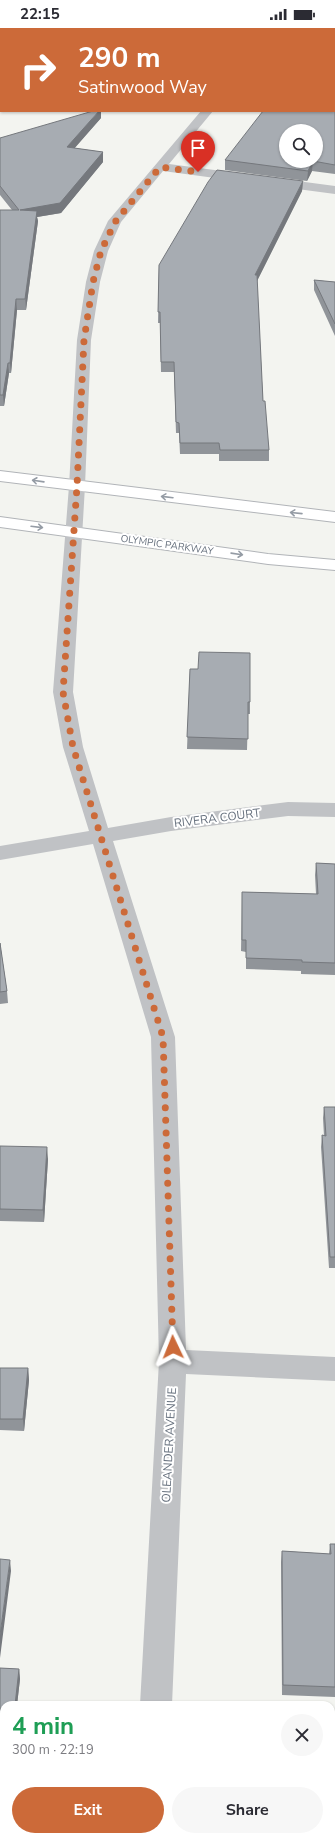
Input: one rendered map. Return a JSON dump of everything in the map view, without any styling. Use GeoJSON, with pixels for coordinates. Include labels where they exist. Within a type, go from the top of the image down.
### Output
{"type":"FeatureCollection","features":[{"type":"Feature","properties":{"kind":"main road"},"geometry":{"type":"LineString","coordinates":[[0,476],[335,517]]}},
{"type":"Feature","properties":{"kind":"main road","name":"OLYMPIC PARKWAY"},"geometry":{"type":"LineString","coordinates":[[0,522],[268,559],[335,565]]}},
{"type":"Feature","properties":{"kind":"street","name":"OLEANDER AVENUE"},"geometry":{"type":"LineString","coordinates":[[156,1701],[173,1361],[163,1037],[73,747],[63,692],[77,486],[84,340],[93,282],[101,251],[115,222],[206,112]]}},
{"type":"Feature","properties":{"kind":"street"},"geometry":{"type":"LineString","coordinates":[[160,167],[335,190]]}},
{"type":"Feature","properties":{"kind":"street","name":"RIVERA COURT"},"geometry":{"type":"LineString","coordinates":[[0,853],[171,824],[288,809],[335,810]]}},
{"type":"Feature","properties":{"kind":"street"},"geometry":{"type":"LineString","coordinates":[[173,1361],[335,1369]]}},
{"type":"Feature","properties":{"kind":"building"},"geometry":{"type":"Polygon","coordinates":[[[90,112],[98,112],[67,147],[103,152],[60,203],[20,210],[37,211],[25,299],[16,299],[10,363],[8,363],[3,395],[0,395],[0,210],[19,210],[0,186],[0,138],[90,112]]]}},
{"type":"Feature","properties":{"kind":"building"},"geometry":{"type":"Polygon","coordinates":[[[262,112],[335,112],[335,165],[323,163],[323,124],[279,124],[279,167],[225,160],[262,112]]]}},
{"type":"Feature","properties":{"kind":"building"},"geometry":{"type":"Polygon","coordinates":[[[285,168],[310,168],[308,171],[285,168]]]}},
{"type":"Feature","properties":{"kind":"building"},"geometry":{"type":"Polygon","coordinates":[[[217,170],[303,181],[255,275],[257,275],[263,401],[265,401],[269,450],[220,450],[219,443],[180,443],[179,423],[176,422],[174,362],[161,362],[160,312],[158,312],[159,265],[208,182],[217,170]]]}},
{"type":"Feature","properties":{"kind":"building"},"geometry":{"type":"Polygon","coordinates":[[[314,280],[335,282],[335,324],[314,280]]]}},
{"type":"Feature","properties":{"kind":"building"},"geometry":{"type":"Polygon","coordinates":[[[199,652],[250,653],[248,739],[187,737],[190,669],[198,669],[199,652]]]}},
{"type":"Feature","properties":{"kind":"building"},"geometry":{"type":"Polygon","coordinates":[[[316,863],[335,864],[335,963],[246,958],[246,940],[242,940],[242,892],[318,894],[316,863]]]}},
{"type":"Feature","properties":{"kind":"building"},"geometry":{"type":"Polygon","coordinates":[[[0,943],[7,991],[0,992],[0,943]]]}},
{"type":"Feature","properties":{"kind":"building"},"geometry":{"type":"Polygon","coordinates":[[[324,1107],[335,1107],[335,1257],[330,1257],[322,1135],[326,1136],[324,1107]]]}},
{"type":"Feature","properties":{"kind":"building"},"geometry":{"type":"Polygon","coordinates":[[[0,1146],[47,1147],[43,1210],[0,1209],[0,1146]]]}},
{"type":"Feature","properties":{"kind":"building"},"geometry":{"type":"Polygon","coordinates":[[[0,1368],[28,1368],[23,1419],[0,1419],[0,1368]]]}},
{"type":"Feature","properties":{"kind":"building"},"geometry":{"type":"Polygon","coordinates":[[[330,1544],[335,1544],[335,1687],[283,1685],[282,1551],[331,1554],[330,1544]]]}},
{"type":"Feature","properties":{"kind":"building"},"geometry":{"type":"Polygon","coordinates":[[[0,1559],[10,1560],[0,1635],[0,1559]]]}},
{"type":"Feature","properties":{"kind":"building"},"geometry":{"type":"Polygon","coordinates":[[[0,1668],[19,1669],[15,1701],[0,1701],[0,1668]]]}},
{"type":"Feature","properties":{"kind":"route"},"geometry":{"type":"LineString","coordinates":[[173,1347],[163,1037],[73,747],[63,692],[77,486],[84,340],[93,282],[101,251],[115,222],[160,167],[198,172]]}}]}
